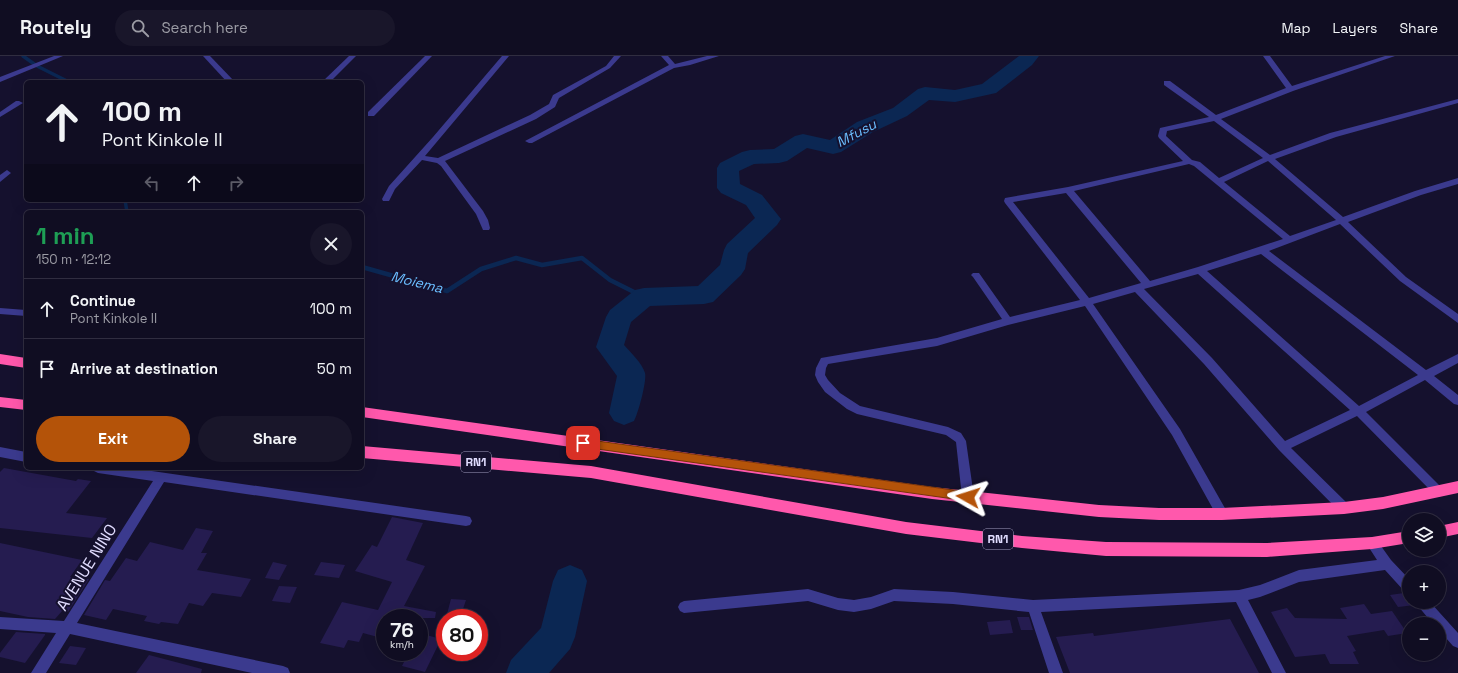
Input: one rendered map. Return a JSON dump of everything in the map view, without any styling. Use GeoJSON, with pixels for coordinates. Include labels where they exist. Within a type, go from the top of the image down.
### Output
{"type":"FeatureCollection","features":[{"type":"Feature","properties":{"kind":"highway"},"geometry":{"type":"LineString","coordinates":[[0,359],[24,363]]}},
{"type":"Feature","properties":{"kind":"highway"},"geometry":{"type":"LineString","coordinates":[[0,402],[24,406]]}},
{"type":"Feature","properties":{"kind":"highway"},"geometry":{"type":"LineString","coordinates":[[364,412],[968,497],[1099,511],[1159,514],[1222,514],[1344,508],[1439,492],[1458,487]]}},
{"type":"Feature","properties":{"kind":"highway","name":"RN1"},"geometry":{"type":"LineString","coordinates":[[364,452],[591,472],[906,528],[1030,543],[1106,549],[1267,550],[1372,543],[1402,538]]}},
{"type":"Feature","properties":{"kind":"highway"},"geometry":{"type":"LineString","coordinates":[[1446,531],[1458,528]]}},
{"type":"Feature","properties":{"kind":"street"},"geometry":{"type":"LineString","coordinates":[[0,80],[60,56]]}},
{"type":"Feature","properties":{"kind":"street"},"geometry":{"type":"LineString","coordinates":[[206,56],[229,80]]}},
{"type":"Feature","properties":{"kind":"street"},"geometry":{"type":"LineString","coordinates":[[328,80],[354,56]]}},
{"type":"Feature","properties":{"kind":"street"},"geometry":{"type":"LineString","coordinates":[[371,114],[428,56]]}},
{"type":"Feature","properties":{"kind":"street"},"geometry":{"type":"LineString","coordinates":[[386,199],[392,188],[506,56]]}},
{"type":"Feature","properties":{"kind":"street"},"geometry":{"type":"LineString","coordinates":[[439,161],[533,117],[552,105],[556,97],[608,67],[618,56]]}},
{"type":"Feature","properties":{"kind":"street"},"geometry":{"type":"LineString","coordinates":[[664,56],[673,66]]}},
{"type":"Feature","properties":{"kind":"street"},"geometry":{"type":"LineString","coordinates":[[529,141],[673,66],[678,67],[701,59],[716,56]]}},
{"type":"Feature","properties":{"kind":"street"},"geometry":{"type":"LineString","coordinates":[[1266,56],[1290,89]]}},
{"type":"Feature","properties":{"kind":"street"},"geometry":{"type":"LineString","coordinates":[[1290,240],[1196,164],[1189,162],[1162,136],[1163,130],[1216,118],[1290,89],[1392,56]]}},
{"type":"Feature","properties":{"kind":"street"},"geometry":{"type":"LineString","coordinates":[[1167,83],[1269,158],[1342,221],[1403,279],[1458,319]]}},
{"type":"Feature","properties":{"kind":"street"},"geometry":{"type":"LineString","coordinates":[[1218,181],[1269,158],[1333,136],[1458,101]]}},
{"type":"Feature","properties":{"kind":"street"},"geometry":{"type":"LineString","coordinates":[[0,115],[18,102]]}},
{"type":"Feature","properties":{"kind":"street"},"geometry":{"type":"LineString","coordinates":[[420,157],[439,161],[444,164],[480,213],[486,228]]}},
{"type":"Feature","properties":{"kind":"street"},"geometry":{"type":"LineString","coordinates":[[1189,162],[1068,190],[1010,199],[1008,202],[1087,302],[1176,432],[1222,514]]}},
{"type":"Feature","properties":{"kind":"street"},"geometry":{"type":"LineString","coordinates":[[0,179],[8,173]]}},
{"type":"Feature","properties":{"kind":"street"},"geometry":{"type":"LineString","coordinates":[[968,497],[962,446],[957,436],[948,431],[857,410],[845,403],[827,388],[821,379],[820,368],[825,362],[937,342],[1008,321],[1087,302],[1200,270],[1262,250],[1418,193],[1458,181]]}},
{"type":"Feature","properties":{"kind":"street"},"geometry":{"type":"LineString","coordinates":[[1068,190],[1147,284]]}},
{"type":"Feature","properties":{"kind":"street"},"geometry":{"type":"LineString","coordinates":[[1262,250],[1458,401]]}},
{"type":"Feature","properties":{"kind":"street"},"geometry":{"type":"LineString","coordinates":[[1200,270],[1358,412],[1439,492]]}},
{"type":"Feature","properties":{"kind":"street"},"geometry":{"type":"LineString","coordinates":[[976,275],[1008,321]]}},
{"type":"Feature","properties":{"kind":"street"},"geometry":{"type":"LineString","coordinates":[[1136,287],[1208,361],[1283,447],[1344,508]]}},
{"type":"Feature","properties":{"kind":"street"},"geometry":{"type":"LineString","coordinates":[[0,311],[24,314]]}},
{"type":"Feature","properties":{"kind":"street"},"geometry":{"type":"LineString","coordinates":[[1283,447],[1358,412],[1458,358]]}},
{"type":"Feature","properties":{"kind":"street"},"geometry":{"type":"LineString","coordinates":[[0,452],[24,456]]}},
{"type":"Feature","properties":{"kind":"street"},"geometry":{"type":"LineString","coordinates":[[111,470],[466,521]]}},
{"type":"Feature","properties":{"kind":"street","name":"AVENUE NINO"},"geometry":{"type":"LineString","coordinates":[[38,673],[161,478]]}},
{"type":"Feature","properties":{"kind":"street"},"geometry":{"type":"LineString","coordinates":[[1372,543],[1387,564],[1402,580]]}},
{"type":"Feature","properties":{"kind":"street"},"geometry":{"type":"LineString","coordinates":[[684,607],[808,595],[838,604],[854,606],[871,603],[894,595],[953,598],[1033,606],[1240,596],[1299,576],[1387,564]]}},
{"type":"Feature","properties":{"kind":"street"},"geometry":{"type":"LineString","coordinates":[[1240,596],[1279,673]]}},
{"type":"Feature","properties":{"kind":"street"},"geometry":{"type":"LineString","coordinates":[[1033,606],[1056,673]]}},
{"type":"Feature","properties":{"kind":"street"},"geometry":{"type":"LineString","coordinates":[[1428,609],[1458,642]]}},
{"type":"Feature","properties":{"kind":"street"},"geometry":{"type":"LineString","coordinates":[[0,623],[67,627],[283,673]]}},
{"type":"Feature","properties":{"kind":"building"},"geometry":{"type":"Polygon","coordinates":[[[4,468],[76,481],[78,479],[91,481],[66,513],[107,518],[92,538],[0,528],[0,472],[4,468]]]}},
{"type":"Feature","properties":{"kind":"building"},"geometry":{"type":"Polygon","coordinates":[[[392,517],[423,523],[406,560],[425,566],[404,606],[420,609],[378,609],[392,582],[355,571],[372,545],[377,547],[392,517]]]}},
{"type":"Feature","properties":{"kind":"building"},"geometry":{"type":"Polygon","coordinates":[[[196,528],[213,531],[201,553],[207,553],[197,570],[251,579],[241,597],[212,593],[203,606],[189,603],[178,624],[161,622],[159,624],[144,621],[147,616],[113,609],[106,620],[84,615],[105,580],[110,581],[126,558],[137,561],[150,542],[183,550],[196,528]]]}},
{"type":"Feature","properties":{"kind":"building"},"geometry":{"type":"Polygon","coordinates":[[[0,543],[82,560],[70,577],[89,579],[68,612],[62,611],[55,619],[28,617],[0,611],[0,543]]]}},
{"type":"Feature","properties":{"kind":"building"},"geometry":{"type":"Polygon","coordinates":[[[273,562],[287,565],[279,580],[265,578],[273,562]]]}},
{"type":"Feature","properties":{"kind":"building"},"geometry":{"type":"Polygon","coordinates":[[[321,562],[345,565],[339,578],[314,575],[321,562]]]}},
{"type":"Feature","properties":{"kind":"building"},"geometry":{"type":"Polygon","coordinates":[[[279,586],[297,587],[290,603],[272,601],[279,586]]]}},
{"type":"Feature","properties":{"kind":"building"},"geometry":{"type":"Polygon","coordinates":[[[1402,593],[1402,607],[1398,607],[1390,595],[1402,593]]]}},
{"type":"Feature","properties":{"kind":"building"},"geometry":{"type":"Polygon","coordinates":[[[451,599],[466,600],[463,609],[448,609],[451,599]]]}},
{"type":"Feature","properties":{"kind":"building"},"geometry":{"type":"Polygon","coordinates":[[[342,602],[376,610],[376,637],[363,633],[359,642],[348,640],[344,648],[320,643],[342,602]]]}},
{"type":"Feature","properties":{"kind":"building"},"geometry":{"type":"Polygon","coordinates":[[[1364,604],[1371,614],[1392,611],[1402,626],[1402,634],[1388,636],[1384,630],[1347,636],[1356,651],[1353,652],[1359,664],[1330,664],[1325,654],[1295,657],[1271,612],[1287,608],[1295,618],[1347,619],[1340,608],[1364,604]]]}},
{"type":"Feature","properties":{"kind":"building"},"geometry":{"type":"Polygon","coordinates":[[[428,610],[436,612],[435,618],[428,618],[428,610]]]}},
{"type":"Feature","properties":{"kind":"building"},"geometry":{"type":"Polygon","coordinates":[[[1017,617],[1029,617],[1033,630],[1021,630],[1017,617]]]}},
{"type":"Feature","properties":{"kind":"building"},"geometry":{"type":"Polygon","coordinates":[[[1230,619],[1259,673],[1070,673],[1056,637],[1093,633],[1094,636],[1230,619]]]}},
{"type":"Feature","properties":{"kind":"building"},"geometry":{"type":"Polygon","coordinates":[[[1010,620],[1013,633],[990,635],[987,622],[1010,620]]]}},
{"type":"Feature","properties":{"kind":"building"},"geometry":{"type":"Polygon","coordinates":[[[16,632],[45,634],[25,663],[0,657],[0,653],[16,632]]]}},
{"type":"Feature","properties":{"kind":"building"},"geometry":{"type":"Polygon","coordinates":[[[428,635],[436,638],[436,649],[425,672],[402,666],[404,661],[428,661],[428,635]]]}},
{"type":"Feature","properties":{"kind":"building"},"geometry":{"type":"Polygon","coordinates":[[[70,646],[86,648],[76,665],[59,663],[70,646]]]}},
{"type":"Feature","properties":{"kind":"building"},"geometry":{"type":"Polygon","coordinates":[[[149,655],[202,669],[201,673],[136,673],[149,655]]]}},
{"type":"Feature","properties":{"kind":"waterway","name":"Moiema"},"geometry":{"type":"LineString","coordinates":[[23,56],[37,66],[65,80]]}},
{"type":"Feature","properties":{"kind":"waterway","name":"Mfusu"},"geometry":{"type":"LineString","coordinates":[[624,413],[631,374],[610,347],[619,317],[644,297],[704,295],[732,269],[736,250],[769,219],[754,200],[729,188],[728,168],[750,157],[779,156],[803,141],[833,147],[865,127],[900,112],[925,93],[955,96],[989,89],[1025,61],[1029,56]]}},
{"type":"Feature","properties":{"kind":"waterway","name":"Moiema"},"geometry":{"type":"LineString","coordinates":[[125,202],[127,210]]}},
{"type":"Feature","properties":{"kind":"waterway","name":"Moiema"},"geometry":{"type":"LineString","coordinates":[[364,268],[447,291],[481,269],[516,258],[542,265],[582,258],[610,280],[644,297]]}},
{"type":"Feature","properties":{"kind":"waterway","name":"Mfusu"},"geometry":{"type":"LineString","coordinates":[[524,673],[557,637],[570,581]]}},
{"type":"Feature","properties":{"kind":"route"},"geometry":{"type":"LineString","coordinates":[[583,443],[968,497]]}}]}
